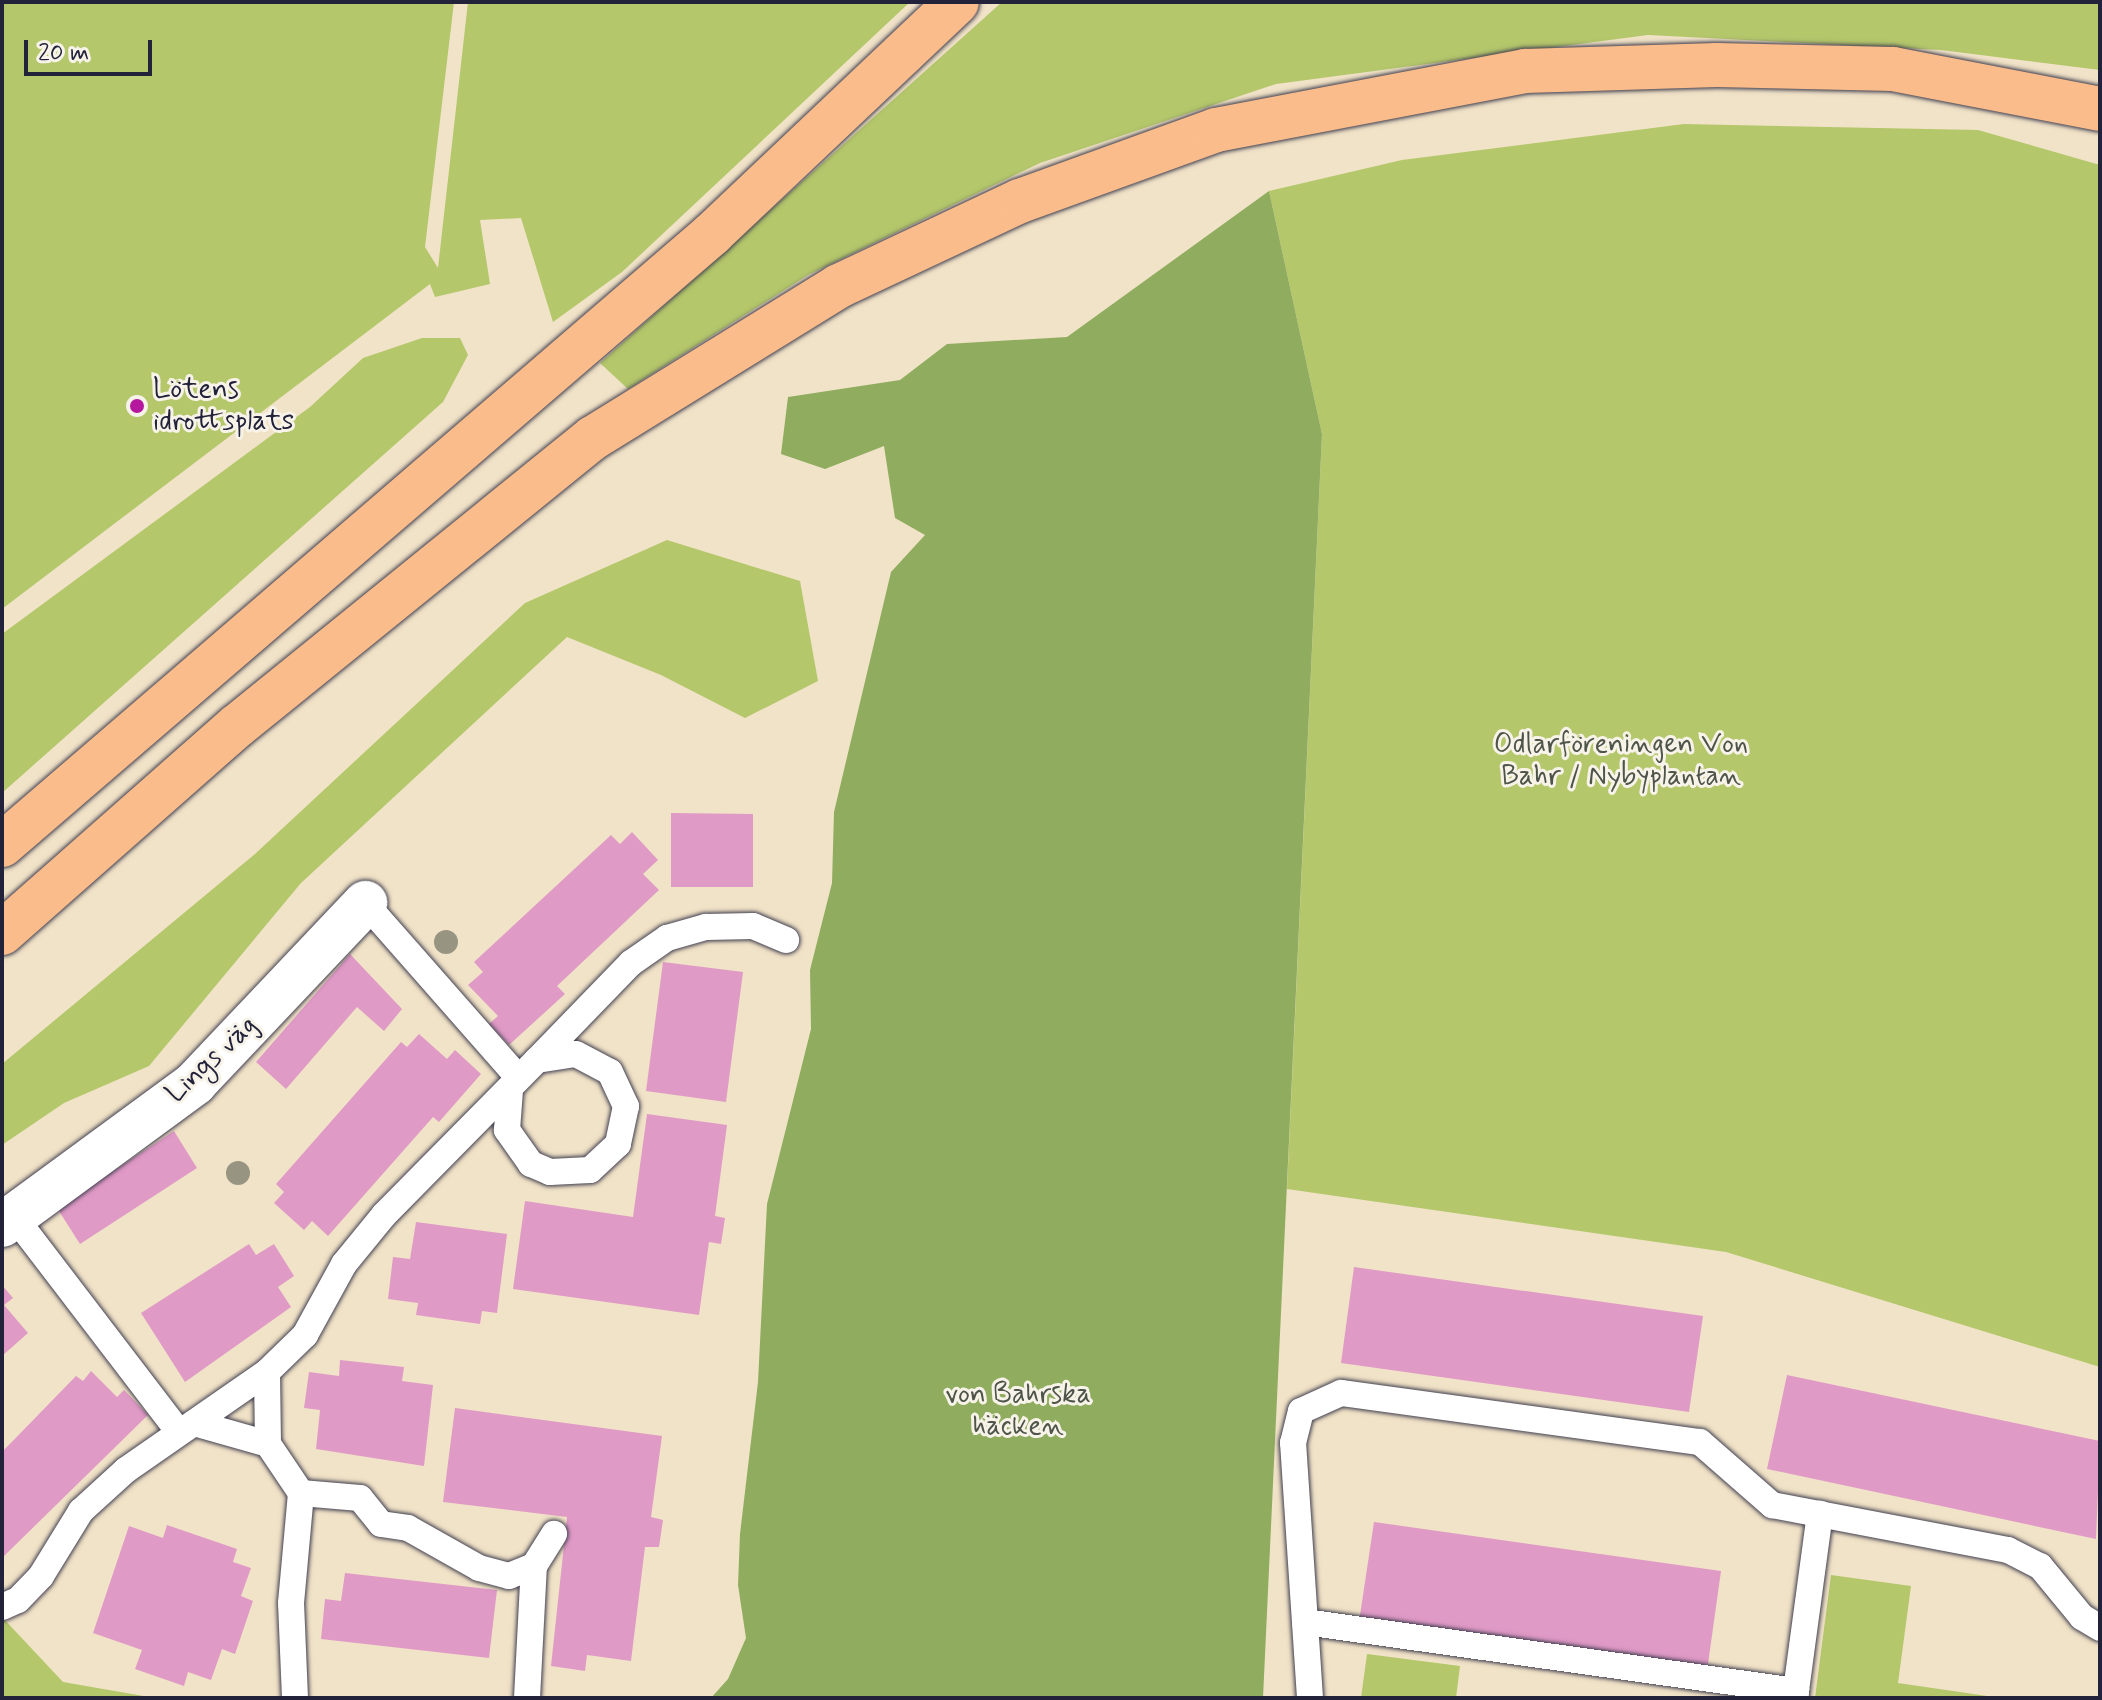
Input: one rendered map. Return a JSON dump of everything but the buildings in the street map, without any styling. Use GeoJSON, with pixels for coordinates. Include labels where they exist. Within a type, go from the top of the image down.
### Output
{"type":"FeatureCollection","features":[{"type":"Feature","properties":{"kind":"main road"},"geometry":{"type":"LineString","coordinates":[[2,845],[712,234],[957,2]]}},
{"type":"Feature","properties":{"kind":"main road"},"geometry":{"type":"LineString","coordinates":[[2,933],[237,726],[593,438],[839,286],[1020,201],[1216,130],[1525,71],[1717,65],[1893,69],[2100,109]]}},
{"type":"Feature","properties":{"kind":"street","name":"Lings väg"},"geometry":{"type":"LineString","coordinates":[[8,1220],[195,1083],[365,903]]}},
{"type":"Feature","properties":{"kind":"lane"},"geometry":{"type":"LineString","coordinates":[[365,903],[522,1076]]}},
{"type":"Feature","properties":{"kind":"lane"},"geometry":{"type":"LineString","coordinates":[[2,1607],[18,1600],[41,1576],[81,1511],[186,1428],[267,1372],[305,1335],[344,1264],[384,1215],[631,963],[667,938],[706,927],[753,926],[786,940]]}},
{"type":"Feature","properties":{"kind":"lane"},"geometry":{"type":"LineString","coordinates":[[576,1054],[610,1072],[621,1088],[625,1126],[605,1159],[570,1174],[531,1164],[507,1130],[522,1076],[576,1054]]}},
{"type":"Feature","properties":{"kind":"lane"},"geometry":{"type":"LineString","coordinates":[[8,1220],[186,1428],[268,1444]]}},
{"type":"Feature","properties":{"kind":"lane"},"geometry":{"type":"LineString","coordinates":[[267,1372],[268,1444],[301,1493],[291,1603],[295,1698]]}},
{"type":"Feature","properties":{"kind":"lane"},"geometry":{"type":"LineString","coordinates":[[1310,1698],[1293,1443],[1301,1411],[1341,1393],[1700,1442],[1772,1505],[2008,1550],[2040,1566],[2082,1617],[2100,1628]]}},
{"type":"Feature","properties":{"kind":"lane"},"geometry":{"type":"LineString","coordinates":[[301,1493],[360,1498],[381,1524],[408,1528],[479,1568],[509,1576],[534,1566]]}},
{"type":"Feature","properties":{"kind":"lane"},"geometry":{"type":"LineString","coordinates":[[1305,1622],[1796,1695],[1820,1514]]}},
{"type":"Feature","properties":{"kind":"lane"},"geometry":{"type":"LineString","coordinates":[[527,1698],[534,1566],[554,1534]]}},
{"type":"Feature","properties":{"kind":"green space"},"geometry":{"type":"Polygon","coordinates":[[[2,2],[454,2],[425,247],[438,268],[468,2],[910,2],[622,272],[553,322],[521,218],[480,220],[490,284],[435,297],[430,284],[2,609],[2,2]]]}},
{"type":"Feature","properties":{"kind":"green space"},"geometry":{"type":"Polygon","coordinates":[[[1002,2],[2100,2],[2100,70],[1941,50],[1648,35],[1276,84],[1040,163],[808,275],[628,389],[600,363],[1002,2]]]}},
{"type":"Feature","properties":{"kind":"green space","name":"Odlarföreningen Von Bahr / Nybyplantan"},"geometry":{"type":"Polygon","coordinates":[[[1684,124],[1978,130],[2100,165],[2100,1367],[1726,1252],[1287,1189],[1322,434],[1269,191],[1402,160],[1684,124]]]}},
{"type":"Feature","properties":{"kind":"green space","name":"von Bahrska häcken"},"geometry":{"type":"Polygon","coordinates":[[[1269,191],[1322,434],[1263,1698],[711,1698],[728,1679],[746,1638],[738,1585],[740,1534],[758,1382],[767,1204],[811,1029],[810,970],[832,883],[834,812],[891,572],[925,535],[895,518],[884,446],[825,469],[781,454],[788,397],[900,380],[947,344],[1067,337],[1269,191]]]}},
{"type":"Feature","properties":{"kind":"green space"},"geometry":{"type":"Polygon","coordinates":[[[422,338],[460,338],[468,355],[443,402],[2,793],[2,634],[310,407],[363,358],[422,338]]]}},
{"type":"Feature","properties":{"kind":"green space"},"geometry":{"type":"Polygon","coordinates":[[[667,540],[800,581],[818,681],[745,718],[661,675],[567,637],[301,883],[149,1066],[64,1103],[2,1145],[2,1064],[255,854],[525,603],[667,540]]]}},
{"type":"Feature","properties":{"kind":"green space"},"geometry":{"type":"Polygon","coordinates":[[[1831,1575],[1911,1586],[1898,1683],[2001,1698],[1815,1698],[1831,1575]]]}},
{"type":"Feature","properties":{"kind":"green space"},"geometry":{"type":"Polygon","coordinates":[[[2,1617],[63,1682],[155,1698],[2,1698],[2,1617]]]}},
{"type":"Feature","properties":{"kind":"green space"},"geometry":{"type":"Polygon","coordinates":[[[1367,1654],[1460,1666],[1456,1698],[1361,1698],[1367,1654]]]}},
{"type":"Feature","properties":{"kind":"place","name":"Lötens idrottsplats"},"geometry":{"type":"Point","coordinates":[137,406]}}]}
